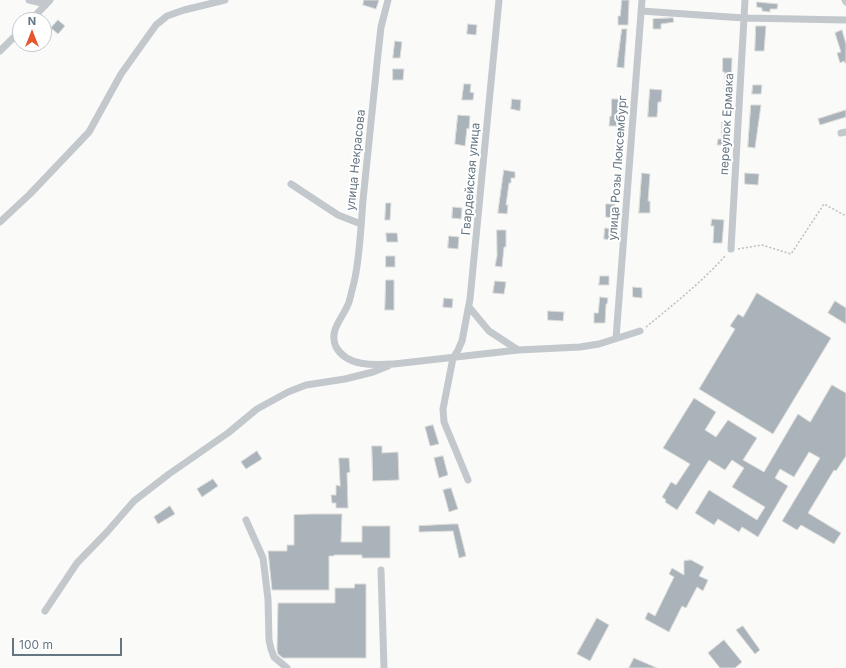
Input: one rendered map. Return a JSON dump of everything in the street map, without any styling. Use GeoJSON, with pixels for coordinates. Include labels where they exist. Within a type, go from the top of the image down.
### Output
{"type":"FeatureCollection","features":[{"type":"Feature","properties":{"kind":"street"},"geometry":{"type":"LineString","coordinates":[[29,0],[48,2]]}},
{"type":"Feature","properties":{"kind":"street"},"geometry":{"type":"LineString","coordinates":[[0,222],[30,194],[89,132],[121,74],[156,25],[167,16],[184,10],[226,0]]}},
{"type":"Feature","properties":{"kind":"street","name":"улица Некрасова"},"geometry":{"type":"LineString","coordinates":[[388,0],[381,27],[357,267],[348,303],[334,330],[334,339],[341,354],[350,359],[361,363],[375,365],[394,364]]}},
{"type":"Feature","properties":{"kind":"street","name":"Гвардейская улица"},"geometry":{"type":"LineString","coordinates":[[468,480],[444,422],[443,410],[453,358],[462,341],[469,306],[499,0]]}},
{"type":"Feature","properties":{"kind":"street","name":"улица Розы Люксембург"},"geometry":{"type":"LineString","coordinates":[[616,338],[642,0]]}},
{"type":"Feature","properties":{"kind":"street","name":"переулок Ермака"},"geometry":{"type":"LineString","coordinates":[[731,250],[745,0]]}},
{"type":"Feature","properties":{"kind":"street"},"geometry":{"type":"LineString","coordinates":[[38,12],[48,2]]}},
{"type":"Feature","properties":{"kind":"street"},"geometry":{"type":"LineString","coordinates":[[641,11],[744,18],[846,20]]}},
{"type":"Feature","properties":{"kind":"street"},"geometry":{"type":"LineString","coordinates":[[0,52],[12,39]]}},
{"type":"Feature","properties":{"kind":"street"},"geometry":{"type":"LineString","coordinates":[[291,184],[338,215],[361,224]]}},
{"type":"Feature","properties":{"kind":"street"},"geometry":{"type":"LineString","coordinates":[[469,306],[489,331],[518,350]]}},
{"type":"Feature","properties":{"kind":"street"},"geometry":{"type":"LineString","coordinates":[[45,611],[77,563],[134,501],[169,474],[228,433],[257,410],[288,392],[306,386],[345,380],[394,364],[518,350],[580,347],[599,344],[640,331]]}},
{"type":"Feature","properties":{"kind":"street"},"geometry":{"type":"LineString","coordinates":[[246,520],[263,558],[268,599],[269,640],[271,649],[274,657],[286,668]]}},
{"type":"Feature","properties":{"kind":"street"},"geometry":{"type":"LineString","coordinates":[[381,570],[384,668]]}},
{"type":"Feature","properties":{"kind":"path"},"geometry":{"type":"LineString","coordinates":[[640,331],[710,274],[731,250],[762,245],[791,254],[824,204],[846,216]]}},
{"type":"Feature","properties":{"kind":"building"},"geometry":{"type":"Polygon","coordinates":[[[364,0],[379,0],[376,9],[363,5],[364,0]]]}},
{"type":"Feature","properties":{"kind":"building"},"geometry":{"type":"Polygon","coordinates":[[[622,0],[629,0],[628,25],[618,25],[618,16],[620,16],[622,0]]]}},
{"type":"Feature","properties":{"kind":"building"},"geometry":{"type":"Polygon","coordinates":[[[757,2],[778,4],[777,9],[770,9],[770,12],[762,11],[762,8],[757,7],[757,2]]]}},
{"type":"Feature","properties":{"kind":"building"},"geometry":{"type":"Polygon","coordinates":[[[673,18],[674,22],[661,24],[661,29],[653,29],[653,19],[673,18]]]}},
{"type":"Feature","properties":{"kind":"building"},"geometry":{"type":"Polygon","coordinates":[[[58,20],[65,26],[58,34],[52,29],[58,20]]]}},
{"type":"Feature","properties":{"kind":"building"},"geometry":{"type":"Polygon","coordinates":[[[468,24],[477,25],[476,35],[467,34],[468,24]]]}},
{"type":"Feature","properties":{"kind":"building"},"geometry":{"type":"Polygon","coordinates":[[[756,26],[766,26],[764,51],[755,51],[756,26]]]}},
{"type":"Feature","properties":{"kind":"building"},"geometry":{"type":"Polygon","coordinates":[[[622,29],[627,29],[624,68],[617,67],[622,29]]]}},
{"type":"Feature","properties":{"kind":"building"},"geometry":{"type":"Polygon","coordinates":[[[842,30],[846,44],[846,63],[844,61],[840,63],[837,53],[841,52],[835,33],[842,30]]]}},
{"type":"Feature","properties":{"kind":"building"},"geometry":{"type":"Polygon","coordinates":[[[395,41],[402,42],[400,58],[393,58],[395,41]]]}},
{"type":"Feature","properties":{"kind":"building"},"geometry":{"type":"Polygon","coordinates":[[[723,58],[732,58],[731,90],[724,90],[725,72],[723,72],[723,58]]]}},
{"type":"Feature","properties":{"kind":"building"},"geometry":{"type":"Polygon","coordinates":[[[393,69],[404,69],[403,80],[393,80],[393,69]]]}},
{"type":"Feature","properties":{"kind":"building"},"geometry":{"type":"Polygon","coordinates":[[[464,84],[471,84],[470,92],[474,93],[473,100],[462,100],[464,84]]]}},
{"type":"Feature","properties":{"kind":"building"},"geometry":{"type":"Polygon","coordinates":[[[753,85],[762,85],[761,94],[752,94],[753,85]]]}},
{"type":"Feature","properties":{"kind":"building"},"geometry":{"type":"Polygon","coordinates":[[[650,89],[662,90],[661,102],[658,102],[657,117],[648,117],[650,89]]]}},
{"type":"Feature","properties":{"kind":"building"},"geometry":{"type":"Polygon","coordinates":[[[512,99],[521,100],[520,111],[511,109],[512,99]]]}},
{"type":"Feature","properties":{"kind":"building"},"geometry":{"type":"Polygon","coordinates":[[[612,99],[622,99],[620,126],[609,126],[612,99]]]}},
{"type":"Feature","properties":{"kind":"building"},"geometry":{"type":"Polygon","coordinates":[[[751,105],[761,105],[755,148],[748,147],[751,105]]]}},
{"type":"Feature","properties":{"kind":"building"},"geometry":{"type":"Polygon","coordinates":[[[846,110],[846,117],[820,125],[818,119],[846,110]]]}},
{"type":"Feature","properties":{"kind":"building"},"geometry":{"type":"Polygon","coordinates":[[[458,115],[470,116],[465,146],[455,144],[458,115]]]}},
{"type":"Feature","properties":{"kind":"building"},"geometry":{"type":"Polygon","coordinates":[[[722,122],[729,123],[727,145],[717,145],[718,139],[721,139],[722,122]]]}},
{"type":"Feature","properties":{"kind":"building"},"geometry":{"type":"Polygon","coordinates":[[[504,170],[515,172],[515,178],[511,178],[511,183],[509,183],[506,205],[508,205],[507,214],[498,213],[504,170]]]}},
{"type":"Feature","properties":{"kind":"building"},"geometry":{"type":"Polygon","coordinates":[[[642,173],[650,174],[648,201],[650,201],[650,213],[639,213],[642,173]]]}},
{"type":"Feature","properties":{"kind":"building"},"geometry":{"type":"Polygon","coordinates":[[[745,173],[759,174],[758,185],[745,184],[745,173]]]}},
{"type":"Feature","properties":{"kind":"building"},"geometry":{"type":"Polygon","coordinates":[[[386,203],[391,203],[390,220],[385,220],[386,203]]]}},
{"type":"Feature","properties":{"kind":"building"},"geometry":{"type":"Polygon","coordinates":[[[606,204],[615,204],[613,218],[606,217],[606,204]]]}},
{"type":"Feature","properties":{"kind":"building"},"geometry":{"type":"Polygon","coordinates":[[[453,207],[462,208],[461,219],[452,218],[453,207]]]}},
{"type":"Feature","properties":{"kind":"building"},"geometry":{"type":"Polygon","coordinates":[[[712,219],[724,220],[722,243],[713,243],[714,226],[711,226],[712,219]]]}},
{"type":"Feature","properties":{"kind":"building"},"geometry":{"type":"Polygon","coordinates":[[[605,228],[613,229],[612,240],[604,239],[605,228]]]}},
{"type":"Feature","properties":{"kind":"building"},"geometry":{"type":"Polygon","coordinates":[[[497,230],[506,230],[506,247],[504,247],[502,267],[495,266],[497,256],[497,230]]]}},
{"type":"Feature","properties":{"kind":"building"},"geometry":{"type":"Polygon","coordinates":[[[386,233],[397,233],[398,242],[387,242],[386,233]]]}},
{"type":"Feature","properties":{"kind":"building"},"geometry":{"type":"Polygon","coordinates":[[[449,236],[459,237],[458,249],[448,248],[449,236]]]}},
{"type":"Feature","properties":{"kind":"building"},"geometry":{"type":"Polygon","coordinates":[[[386,256],[395,256],[395,267],[386,267],[386,256]]]}},
{"type":"Feature","properties":{"kind":"building"},"geometry":{"type":"Polygon","coordinates":[[[600,276],[609,276],[609,285],[599,285],[600,276]]]}},
{"type":"Feature","properties":{"kind":"building"},"geometry":{"type":"Polygon","coordinates":[[[386,280],[394,280],[394,310],[385,310],[386,280]]]}},
{"type":"Feature","properties":{"kind":"building"},"geometry":{"type":"Polygon","coordinates":[[[495,281],[506,282],[504,294],[493,293],[495,281]]]}},
{"type":"Feature","properties":{"kind":"building"},"geometry":{"type":"Polygon","coordinates":[[[633,287],[642,288],[642,298],[633,297],[633,287]]]}},
{"type":"Feature","properties":{"kind":"building"},"geometry":{"type":"Polygon","coordinates":[[[757,293],[831,338],[773,434],[699,389],[735,329],[730,326],[738,314],[743,317],[757,293]]]}},
{"type":"Feature","properties":{"kind":"building"},"geometry":{"type":"Polygon","coordinates":[[[600,297],[608,298],[606,304],[605,323],[594,323],[594,313],[598,313],[600,297]]]}},
{"type":"Feature","properties":{"kind":"building"},"geometry":{"type":"Polygon","coordinates":[[[444,298],[453,299],[452,308],[443,307],[444,298]]]}},
{"type":"Feature","properties":{"kind":"building"},"geometry":{"type":"Polygon","coordinates":[[[835,301],[846,308],[846,324],[828,313],[835,301]]]}},
{"type":"Feature","properties":{"kind":"building"},"geometry":{"type":"Polygon","coordinates":[[[548,311],[564,312],[563,321],[548,320],[548,311]]]}},
{"type":"Feature","properties":{"kind":"building"},"geometry":{"type":"Polygon","coordinates":[[[832,385],[846,393],[846,456],[836,471],[834,470],[808,513],[841,533],[834,544],[801,525],[797,530],[782,521],[820,458],[809,452],[794,477],[780,469],[775,478],[788,486],[758,537],[742,527],[739,532],[718,519],[714,525],[695,513],[709,490],[757,520],[765,507],[732,487],[744,468],[732,460],[725,470],[709,460],[677,510],[665,502],[666,500],[662,497],[671,482],[676,485],[690,464],[663,448],[694,398],[716,412],[705,430],[716,437],[728,420],[757,438],[743,460],[764,472],[798,414],[810,422],[832,385]]]}},
{"type":"Feature","properties":{"kind":"building"},"geometry":{"type":"Polygon","coordinates":[[[433,425],[439,444],[430,446],[425,427],[433,425]]]}},
{"type":"Feature","properties":{"kind":"building"},"geometry":{"type":"Polygon","coordinates":[[[372,446],[382,446],[382,453],[398,452],[399,480],[373,481],[372,446]]]}},
{"type":"Feature","properties":{"kind":"building"},"geometry":{"type":"Polygon","coordinates":[[[257,451],[262,459],[246,469],[241,462],[257,451]]]}},
{"type":"Feature","properties":{"kind":"building"},"geometry":{"type":"Polygon","coordinates":[[[443,456],[448,475],[439,478],[434,458],[443,456]]]}},
{"type":"Feature","properties":{"kind":"building"},"geometry":{"type":"Polygon","coordinates":[[[339,458],[349,458],[350,472],[347,473],[348,508],[336,508],[336,503],[332,503],[331,495],[336,495],[336,485],[340,486],[339,458]]]}},
{"type":"Feature","properties":{"kind":"building"},"geometry":{"type":"Polygon","coordinates":[[[213,479],[218,486],[202,497],[197,489],[213,479]]]}},
{"type":"Feature","properties":{"kind":"building"},"geometry":{"type":"Polygon","coordinates":[[[451,488],[458,509],[449,512],[443,490],[451,488]]]}},
{"type":"Feature","properties":{"kind":"building"},"geometry":{"type":"Polygon","coordinates":[[[170,506],[175,514],[158,524],[154,517],[170,506]]]}},
{"type":"Feature","properties":{"kind":"building"},"geometry":{"type":"Polygon","coordinates":[[[342,514],[341,542],[362,542],[362,526],[390,526],[390,558],[362,558],[362,555],[329,556],[329,590],[272,590],[268,551],[287,551],[287,545],[294,545],[294,515],[342,514]]]}},
{"type":"Feature","properties":{"kind":"building"},"geometry":{"type":"Polygon","coordinates":[[[458,524],[466,556],[459,558],[453,531],[419,532],[419,526],[458,524]]]}},
{"type":"Feature","properties":{"kind":"building"},"geometry":{"type":"Polygon","coordinates":[[[691,560],[704,567],[699,576],[708,580],[703,591],[697,587],[686,608],[682,606],[669,632],[645,619],[648,612],[655,616],[674,577],[669,574],[672,568],[684,575],[684,561],[691,560]]]}},
{"type":"Feature","properties":{"kind":"building"},"geometry":{"type":"Polygon","coordinates":[[[355,584],[366,584],[366,658],[283,658],[278,654],[278,603],[335,603],[335,588],[354,588],[355,584]]]}},
{"type":"Feature","properties":{"kind":"building"},"geometry":{"type":"Polygon","coordinates":[[[597,618],[609,625],[590,661],[577,654],[597,618]]]}},
{"type":"Feature","properties":{"kind":"building"},"geometry":{"type":"Polygon","coordinates":[[[743,626],[760,650],[755,654],[736,630],[743,626]]]}},
{"type":"Feature","properties":{"kind":"building"},"geometry":{"type":"Polygon","coordinates":[[[724,640],[742,662],[735,668],[720,668],[708,653],[724,640]]]}},
{"type":"Feature","properties":{"kind":"building"},"geometry":{"type":"Polygon","coordinates":[[[634,658],[657,668],[629,668],[634,658]]]}}]}
